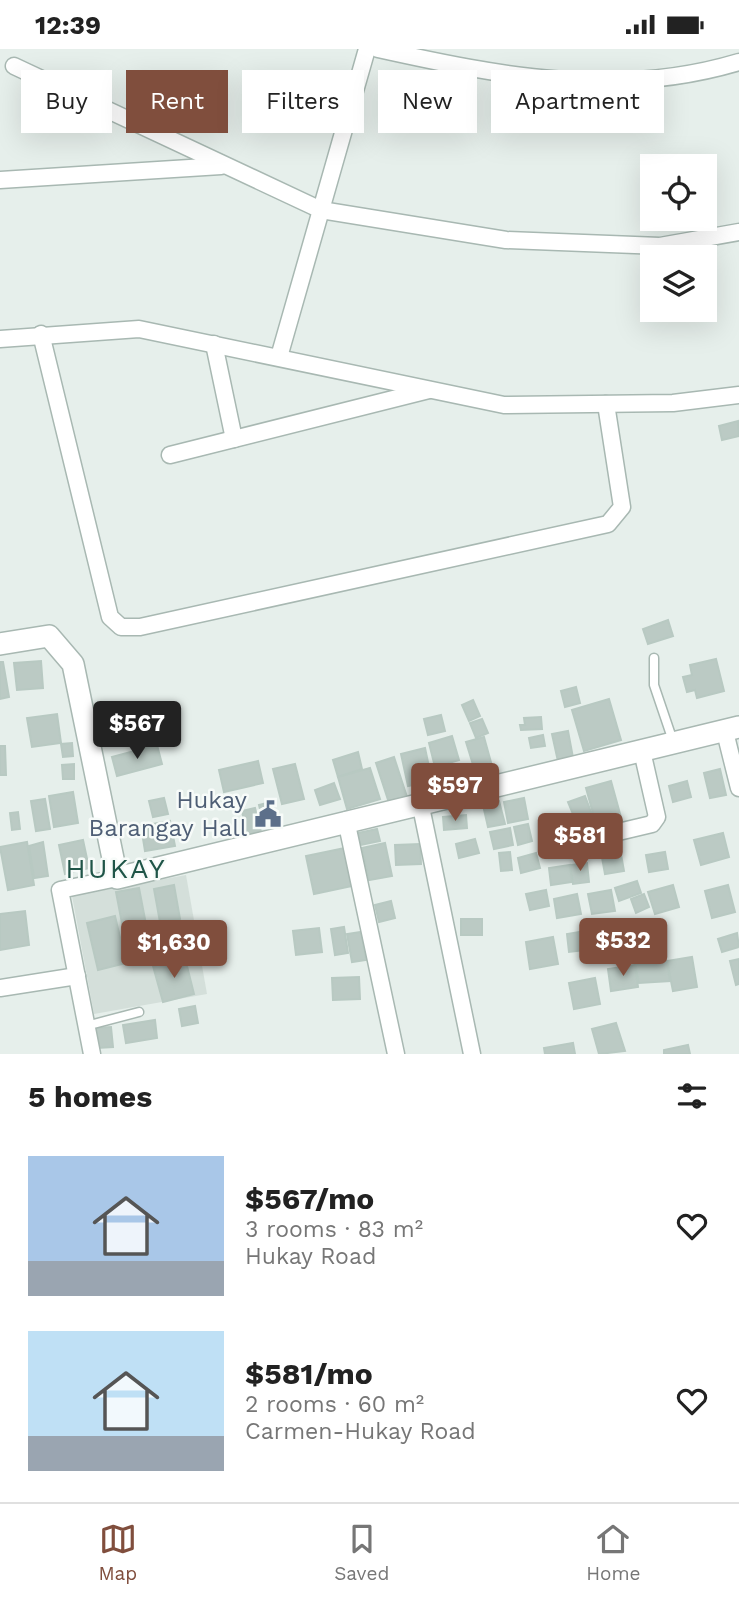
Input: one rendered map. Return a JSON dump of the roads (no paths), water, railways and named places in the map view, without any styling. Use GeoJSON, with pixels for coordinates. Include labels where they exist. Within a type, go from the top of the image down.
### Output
{"type":"FeatureCollection","features":[{"type":"Feature","properties":{"kind":"street"},"geometry":{"type":"LineString","coordinates":[[279,357],[367,49]]}},
{"type":"Feature","properties":{"kind":"street"},"geometry":{"type":"LineString","coordinates":[[378,49],[473,70],[585,83],[700,74],[739,62]]}},
{"type":"Feature","properties":{"kind":"street"},"geometry":{"type":"LineString","coordinates":[[13,66],[321,210],[506,240],[660,246],[739,232]]}},
{"type":"Feature","properties":{"kind":"street"},"geometry":{"type":"LineString","coordinates":[[0,180],[226,165]]}},
{"type":"Feature","properties":{"kind":"street"},"geometry":{"type":"LineString","coordinates":[[0,339],[139,329],[504,405],[673,403],[739,395]]}},
{"type":"Feature","properties":{"kind":"street"},"geometry":{"type":"LineString","coordinates":[[41,334],[110,617],[121,627],[153,624],[608,524],[622,507],[606,404]]}},
{"type":"Feature","properties":{"kind":"street"},"geometry":{"type":"LineString","coordinates":[[214,344],[234,439]]}},
{"type":"Feature","properties":{"kind":"street"},"geometry":{"type":"LineString","coordinates":[[170,455],[432,389]]}},
{"type":"Feature","properties":{"kind":"street"},"geometry":{"type":"LineString","coordinates":[[0,644],[49,636],[73,664],[117,878]]}},
{"type":"Feature","properties":{"kind":"street"},"geometry":{"type":"LineString","coordinates":[[92,1054],[60,890],[732,729],[739,788]]}},
{"type":"Feature","properties":{"kind":"street"},"geometry":{"type":"LineString","coordinates":[[555,847],[652,824],[657,817],[642,751]]}},
{"type":"Feature","properties":{"kind":"street"},"geometry":{"type":"LineString","coordinates":[[419,802],[472,1054]]}},
{"type":"Feature","properties":{"kind":"street"},"geometry":{"type":"LineString","coordinates":[[346,820],[396,1054]]}},
{"type":"Feature","properties":{"kind":"street"},"geometry":{"type":"LineString","coordinates":[[0,988],[77,976]]}},
{"type":"Feature","properties":{"kind":"lane"},"geometry":{"type":"LineString","coordinates":[[654,658],[654,685],[673,744]]}},
{"type":"Feature","properties":{"kind":"lane"},"geometry":{"type":"LineString","coordinates":[[86,1026],[139,1012]]}},
{"type":"Feature","properties":{"kind":"place","name":"Hukay Barangay Hall"},"geometry":{"type":"Point","coordinates":[268,814]}},
{"type":"Feature","properties":{"kind":"district","name":"HUKAY"},"geometry":{"type":"Point","coordinates":[116,868]}}]}
